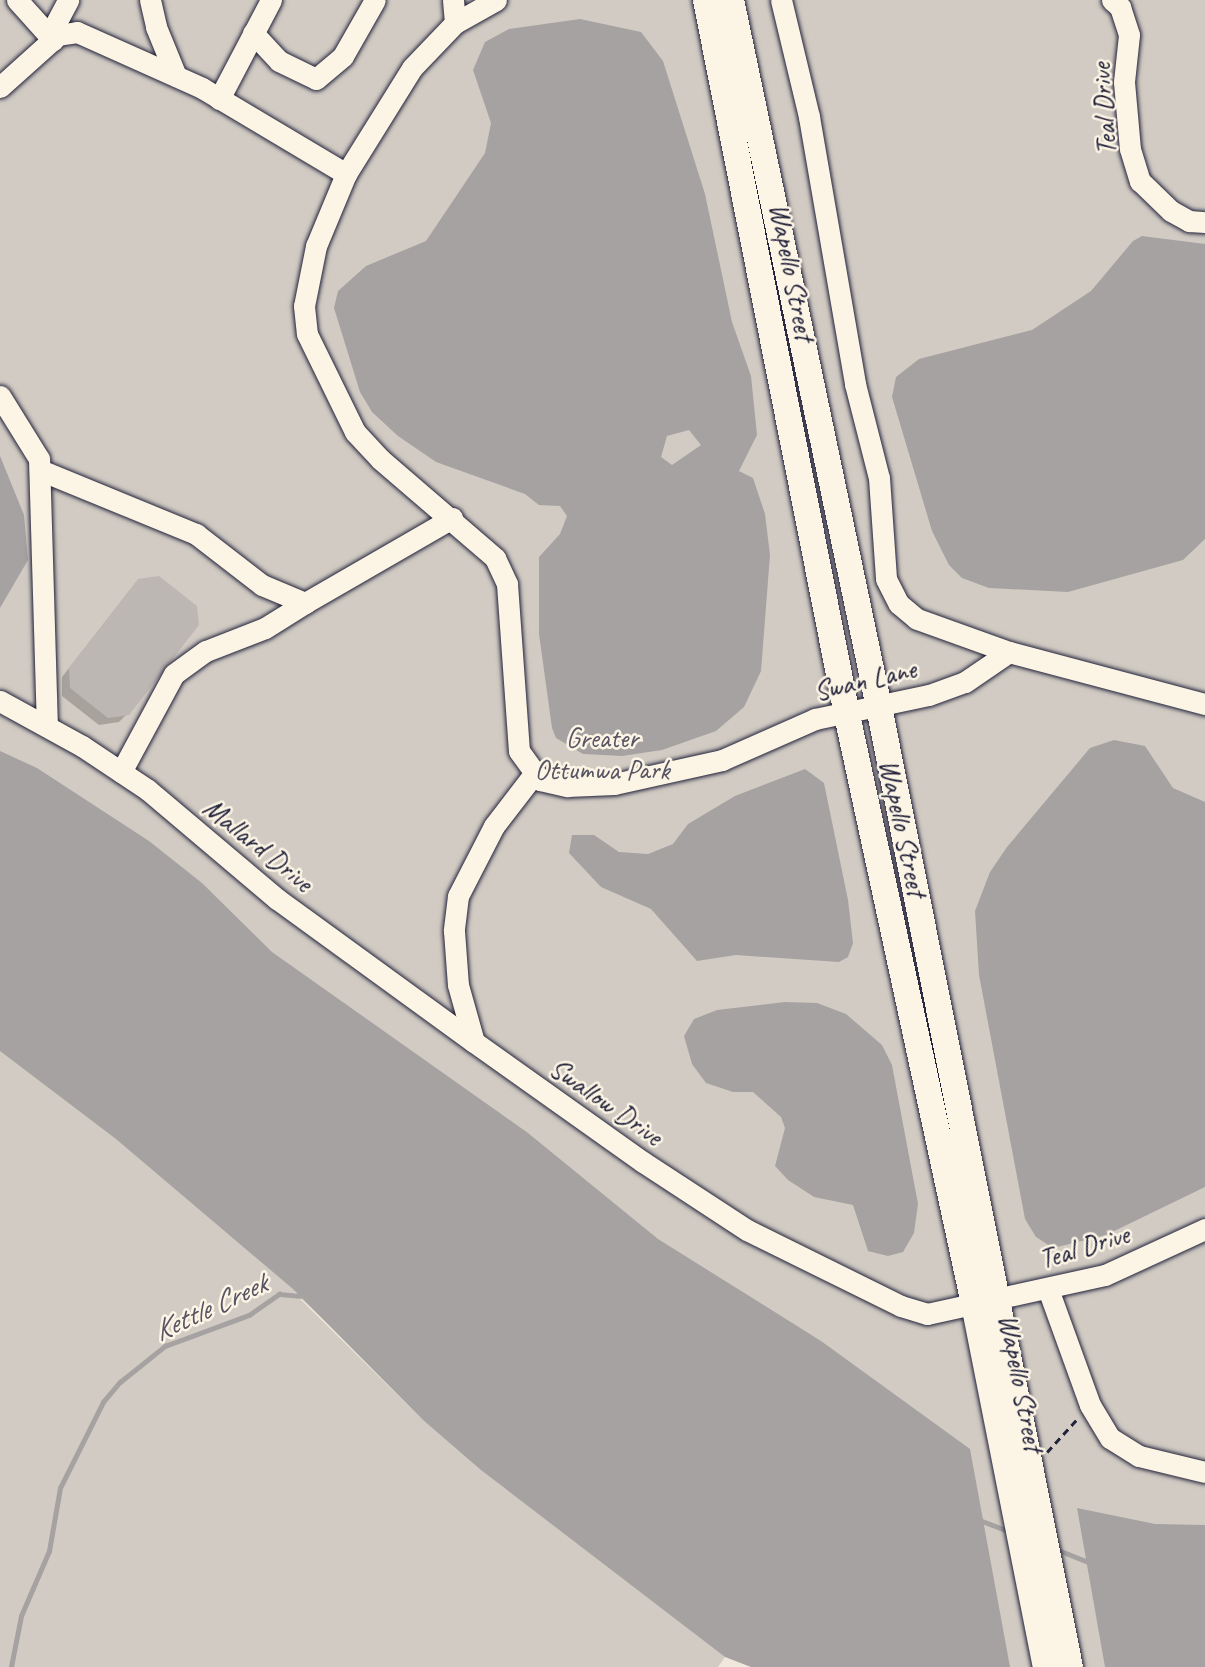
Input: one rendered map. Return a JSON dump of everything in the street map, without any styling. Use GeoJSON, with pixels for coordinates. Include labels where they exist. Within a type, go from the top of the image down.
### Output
{"type":"FeatureCollection","features":[{"type":"Feature","properties":{"kind":"main road","name":"Wapello Street"},"geometry":{"type":"LineString","coordinates":[[706,0],[847,715],[986,1302],[1035,1481],[1070,1667]]}},
{"type":"Feature","properties":{"kind":"main road","name":"Wapello Street"},"geometry":{"type":"LineString","coordinates":[[731,0],[879,707],[986,1302],[1046,1667]]}},
{"type":"Feature","properties":{"kind":"lane"},"geometry":{"type":"LineString","coordinates":[[17,0],[55,38]]}},
{"type":"Feature","properties":{"kind":"lane"},"geometry":{"type":"LineString","coordinates":[[55,38],[56,23],[68,0]]}},
{"type":"Feature","properties":{"kind":"lane"},"geometry":{"type":"LineString","coordinates":[[150,0],[156,27],[176,76]]}},
{"type":"Feature","properties":{"kind":"lane"},"geometry":{"type":"LineString","coordinates":[[219,99],[271,0]]}},
{"type":"Feature","properties":{"kind":"lane"},"geometry":{"type":"LineString","coordinates":[[253,33],[279,61],[316,79],[343,56],[375,0]]}},
{"type":"Feature","properties":{"kind":"lane"},"geometry":{"type":"LineString","coordinates":[[453,0],[455,23]]}},
{"type":"Feature","properties":{"kind":"lane"},"geometry":{"type":"LineString","coordinates":[[474,1042],[458,985],[454,931],[458,896],[482,846],[534,774],[519,751],[507,584],[495,558],[452,518],[380,459],[355,432],[307,334],[304,306],[316,246],[346,174],[412,68],[455,23],[496,0]]}},
{"type":"Feature","properties":{"kind":"lane"},"geometry":{"type":"LineString","coordinates":[[781,0],[809,117],[855,384],[879,478],[886,579],[899,604],[917,619],[1009,652],[1205,704]]}},
{"type":"Feature","properties":{"kind":"lane","name":"Teal Drive"},"geometry":{"type":"LineString","coordinates":[[1112,0],[1120,7],[1129,35],[1124,82],[1130,149],[1140,181],[1171,211],[1189,221],[1205,222]]}},
{"type":"Feature","properties":{"kind":"lane"},"geometry":{"type":"LineString","coordinates":[[0,87],[55,38],[77,32],[176,76],[346,174]]}},
{"type":"Feature","properties":{"kind":"lane"},"geometry":{"type":"LineString","coordinates":[[0,396],[27,438],[40,470],[47,725]]}},
{"type":"Feature","properties":{"kind":"lane"},"geometry":{"type":"LineString","coordinates":[[40,470],[196,534],[262,585],[305,603]]}},
{"type":"Feature","properties":{"kind":"lane"},"geometry":{"type":"LineString","coordinates":[[121,772],[174,674],[206,651],[265,628],[452,518]]}},
{"type":"Feature","properties":{"kind":"lane","name":"Swan Lane"},"geometry":{"type":"LineString","coordinates":[[534,774],[540,780],[567,786],[614,784],[722,760],[816,719],[847,715],[965,682],[1009,652]]}},
{"type":"Feature","properties":{"kind":"lane","name":"Mallard Drive"},"geometry":{"type":"LineString","coordinates":[[0,701],[47,725],[121,772],[277,899],[474,1042]]}},
{"type":"Feature","properties":{"kind":"lane","name":"Swallow Drive"},"geometry":{"type":"LineString","coordinates":[[474,1042],[643,1163],[747,1230],[901,1306],[927,1314],[986,1302]]}},
{"type":"Feature","properties":{"kind":"lane","name":"Teal Drive"},"geometry":{"type":"LineString","coordinates":[[986,1302],[1105,1275],[1205,1229]]}},
{"type":"Feature","properties":{"kind":"lane"},"geometry":{"type":"LineString","coordinates":[[1048,1289],[1090,1405],[1110,1438],[1139,1456],[1205,1472]]}},
{"type":"Feature","properties":{"kind":"path"},"geometry":{"type":"LineString","coordinates":[[1035,1481],[1054,1441],[1090,1405]]}},
{"type":"Feature","properties":{"kind":"green space","name":"Greater Ottumwa Park"},"geometry":{"type":"Polygon","coordinates":[[[0,0],[1205,0],[1205,1667],[757,1667],[689,1629],[725,1657],[718,1667],[0,1667],[0,0]],[[295,1293],[423,1420],[509,1492],[295,1293]]]}},
{"type":"Feature","properties":{"kind":"shaded area"},"geometry":{"type":"Polygon","coordinates":[[[580,19],[641,32],[663,61],[705,194],[732,322],[751,376],[757,435],[739,471],[753,478],[765,514],[770,555],[761,671],[744,707],[716,731],[662,750],[622,756],[583,754],[556,738],[552,728],[539,634],[539,557],[560,534],[567,516],[560,506],[539,505],[525,494],[436,462],[398,436],[372,412],[360,392],[334,308],[338,291],[366,266],[426,241],[485,153],[491,123],[473,70],[485,42],[509,29],[580,19]],[[689,430],[667,436],[661,457],[672,465],[701,445],[689,430]]]}},
{"type":"Feature","properties":{"kind":"shaded area"},"geometry":{"type":"Polygon","coordinates":[[[1142,236],[1205,244],[1205,539],[1183,560],[1068,592],[989,588],[962,578],[949,565],[932,531],[892,397],[896,377],[919,359],[1032,330],[1091,291],[1133,241],[1142,236]]]}},
{"type":"Feature","properties":{"kind":"shaded area"},"geometry":{"type":"Polygon","coordinates":[[[0,456],[24,515],[28,560],[0,608],[0,456]]]}},
{"type":"Feature","properties":{"kind":"shaded area"},"geometry":{"type":"Polygon","coordinates":[[[1114,740],[1145,746],[1173,788],[1205,802],[1205,1187],[1106,1235],[1053,1248],[1036,1237],[1025,1219],[979,975],[975,911],[990,872],[1007,847],[1090,748],[1114,740]]]}},
{"type":"Feature","properties":{"kind":"shaded area"},"geometry":{"type":"Polygon","coordinates":[[[0,751],[37,768],[149,841],[202,883],[272,952],[528,1133],[658,1239],[821,1341],[970,1449],[1010,1667],[751,1667],[725,1657],[481,1470],[423,1420],[293,1289],[116,1139],[0,1051],[0,751]]]}},
{"type":"Feature","properties":{"kind":"shaded area"},"geometry":{"type":"Polygon","coordinates":[[[805,769],[824,783],[848,900],[853,943],[848,957],[839,962],[736,955],[697,961],[651,909],[601,887],[569,853],[572,835],[594,835],[619,852],[648,854],[673,844],[688,824],[735,796],[805,769]]]}},
{"type":"Feature","properties":{"kind":"shaded area"},"geometry":{"type":"Polygon","coordinates":[[[785,1002],[817,1003],[846,1014],[882,1045],[892,1065],[918,1204],[914,1233],[903,1252],[888,1256],[868,1251],[853,1205],[814,1197],[788,1180],[775,1166],[785,1128],[781,1117],[753,1092],[733,1092],[706,1083],[692,1064],[684,1036],[694,1019],[717,1010],[785,1002]]]}},
{"type":"Feature","properties":{"kind":"shaded area"},"geometry":{"type":"Polygon","coordinates":[[[1077,1508],[1155,1524],[1205,1525],[1205,1667],[1105,1667],[1077,1508]]]}},
{"type":"Feature","properties":{"kind":"building"},"geometry":{"type":"Polygon","coordinates":[[[159,576],[197,606],[199,625],[129,715],[108,718],[70,688],[69,668],[138,579],[159,576]]]}},
{"type":"Feature","properties":{"kind":"waterway","name":"Kettle Creek"},"geometry":{"type":"LineString","coordinates":[[11,1667],[21,1616],[49,1551],[60,1488],[103,1402],[120,1382],[165,1346],[249,1315],[279,1294],[300,1296]]}},
{"type":"Feature","properties":{"kind":"waterway"},"geometry":{"type":"LineString","coordinates":[[977,1519],[1008,1531]]}},
{"type":"Feature","properties":{"kind":"waterway"},"geometry":{"type":"LineString","coordinates":[[1056,1549],[1090,1563]]}}]}
